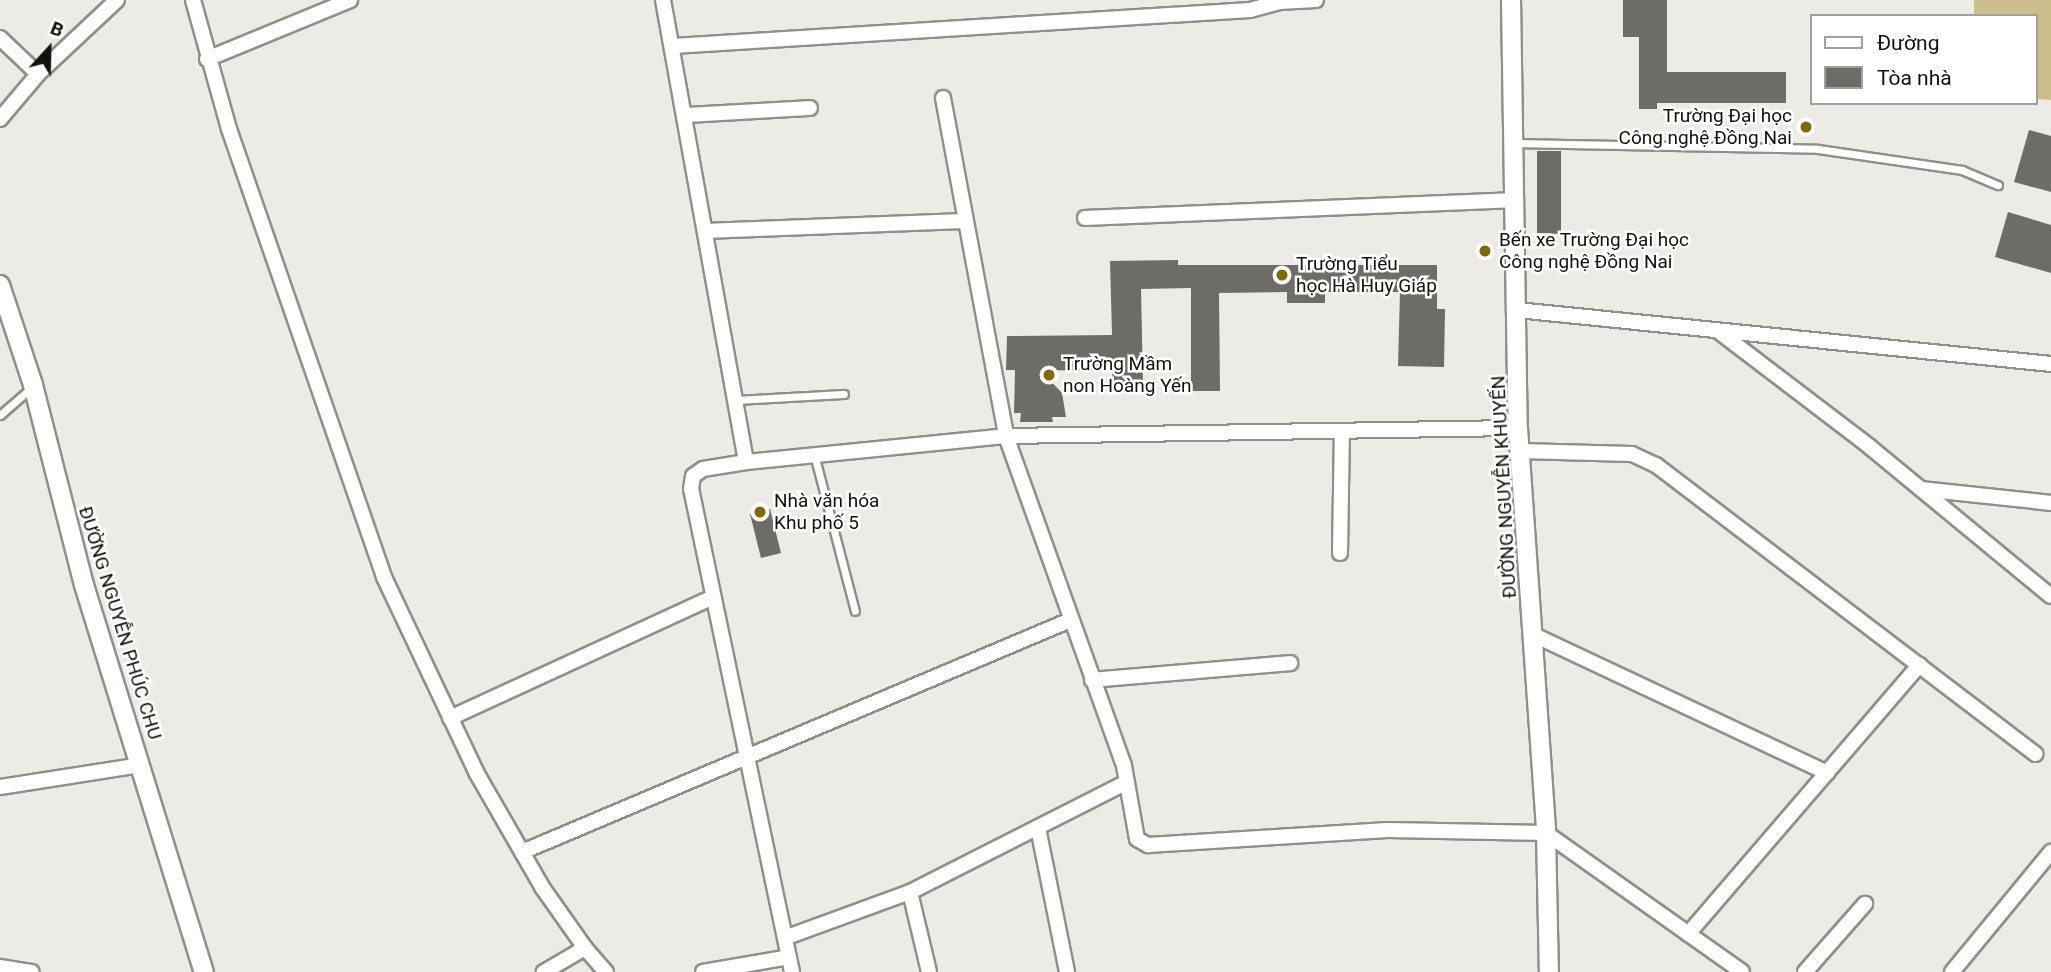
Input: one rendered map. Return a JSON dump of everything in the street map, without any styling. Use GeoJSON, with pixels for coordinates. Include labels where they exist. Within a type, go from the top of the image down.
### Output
{"type":"FeatureCollection","features":[{"type":"Feature","properties":{"kind":"street"},"geometry":{"type":"LineString","coordinates":[[0,119],[38,74],[117,0]]}},
{"type":"Feature","properties":{"kind":"street"},"geometry":{"type":"LineString","coordinates":[[193,0],[207,59],[384,577],[450,718],[522,852],[585,948],[606,972]]}},
{"type":"Feature","properties":{"kind":"street"},"geometry":{"type":"LineString","coordinates":[[207,59],[351,0]]}},
{"type":"Feature","properties":{"kind":"street"},"geometry":{"type":"LineString","coordinates":[[663,0],[746,461]]}},
{"type":"Feature","properties":{"kind":"street"},"geometry":{"type":"LineString","coordinates":[[673,46],[1263,9],[1279,2],[1316,0]]}},
{"type":"Feature","properties":{"kind":"street","name":"ĐƯỜNG NGUYỄN KHUYẾN"},"geometry":{"type":"LineString","coordinates":[[1511,0],[1518,428],[1546,833],[1549,972]]}},
{"type":"Feature","properties":{"kind":"street"},"geometry":{"type":"LineString","coordinates":[[0,38],[38,74]]}},
{"type":"Feature","properties":{"kind":"street"},"geometry":{"type":"LineString","coordinates":[[943,98],[963,220],[1006,436],[1068,621],[1127,782],[1137,839],[1148,845],[1388,830],[1546,833],[1742,972]]}},
{"type":"Feature","properties":{"kind":"street"},"geometry":{"type":"LineString","coordinates":[[685,115],[810,108]]}},
{"type":"Feature","properties":{"kind":"street"},"geometry":{"type":"LineString","coordinates":[[1085,218],[1516,200]]}},
{"type":"Feature","properties":{"kind":"street"},"geometry":{"type":"LineString","coordinates":[[705,231],[963,220]]}},
{"type":"Feature","properties":{"kind":"street","name":"ĐƯỜNG NGUYỄN PHÚC CHU"},"geometry":{"type":"LineString","coordinates":[[0,285],[33,385],[84,585],[204,972]]}},
{"type":"Feature","properties":{"kind":"street"},"geometry":{"type":"LineString","coordinates":[[1517,310],[2051,364]]}},
{"type":"Feature","properties":{"kind":"street"},"geometry":{"type":"LineString","coordinates":[[1717,330],[1922,489],[2051,596]]}},
{"type":"Feature","properties":{"kind":"street"},"geometry":{"type":"LineString","coordinates":[[792,972],[788,937],[746,755],[691,489],[693,476],[703,469],[746,461],[1006,436],[1518,428]]}},
{"type":"Feature","properties":{"kind":"street"},"geometry":{"type":"LineString","coordinates":[[1340,553],[1342,431]]}},
{"type":"Feature","properties":{"kind":"street"},"geometry":{"type":"LineString","coordinates":[[1520,450],[1632,454],[1656,466],[2035,754]]}},
{"type":"Feature","properties":{"kind":"street"},"geometry":{"type":"LineString","coordinates":[[1922,489],[2051,503]]}},
{"type":"Feature","properties":{"kind":"street"},"geometry":{"type":"LineString","coordinates":[[450,718],[713,597]]}},
{"type":"Feature","properties":{"kind":"street"},"geometry":{"type":"LineString","coordinates":[[522,852],[1068,621]]}},
{"type":"Feature","properties":{"kind":"street"},"geometry":{"type":"LineString","coordinates":[[1534,635],[1827,773]]}},
{"type":"Feature","properties":{"kind":"street"},"geometry":{"type":"LineString","coordinates":[[1091,680],[1290,663]]}},
{"type":"Feature","properties":{"kind":"street"},"geometry":{"type":"LineString","coordinates":[[1688,934],[1919,665]]}},
{"type":"Feature","properties":{"kind":"street"},"geometry":{"type":"LineString","coordinates":[[0,787],[141,765]]}},
{"type":"Feature","properties":{"kind":"street"},"geometry":{"type":"LineString","coordinates":[[788,937],[910,892],[1127,782]]}},
{"type":"Feature","properties":{"kind":"street"},"geometry":{"type":"LineString","coordinates":[[1038,828],[1067,972]]}},
{"type":"Feature","properties":{"kind":"street"},"geometry":{"type":"LineString","coordinates":[[1952,972],[2051,852]]}},
{"type":"Feature","properties":{"kind":"street"},"geometry":{"type":"LineString","coordinates":[[910,892],[929,972]]}},
{"type":"Feature","properties":{"kind":"street"},"geometry":{"type":"LineString","coordinates":[[1805,972],[1865,904]]}},
{"type":"Feature","properties":{"kind":"street"},"geometry":{"type":"LineString","coordinates":[[544,972],[585,948]]}},
{"type":"Feature","properties":{"kind":"street"},"geometry":{"type":"LineString","coordinates":[[703,972],[789,957]]}},
{"type":"Feature","properties":{"kind":"street"},"geometry":{"type":"LineString","coordinates":[[0,967],[32,972]]}},
{"type":"Feature","properties":{"kind":"lane"},"geometry":{"type":"LineString","coordinates":[[1514,143],[1818,149],[1962,170],[1998,185]]}},
{"type":"Feature","properties":{"kind":"lane"},"geometry":{"type":"LineString","coordinates":[[0,415],[33,385]]}},
{"type":"Feature","properties":{"kind":"lane"},"geometry":{"type":"LineString","coordinates":[[734,400],[845,394]]}},
{"type":"Feature","properties":{"kind":"lane"},"geometry":{"type":"LineString","coordinates":[[814,454],[855,611]]}},
{"type":"Feature","properties":{"kind":"shaded area"},"geometry":{"type":"Polygon","coordinates":[[[1974,0],[2051,0],[2051,100],[2037,99],[2037,14],[1974,14],[1974,0]]]}},
{"type":"Feature","properties":{"kind":"building"},"geometry":{"type":"Polygon","coordinates":[[[1623,0],[1667,0],[1667,72],[1786,72],[1786,103],[1657,103],[1657,109],[1639,109],[1639,37],[1623,37],[1623,0]]]}},
{"type":"Feature","properties":{"kind":"building"},"geometry":{"type":"Polygon","coordinates":[[[2029,130],[2051,136],[2051,192],[2014,182],[2029,130]]]}},
{"type":"Feature","properties":{"kind":"building"},"geometry":{"type":"Polygon","coordinates":[[[1537,151],[1561,151],[1561,234],[1537,233],[1537,151]]]}},
{"type":"Feature","properties":{"kind":"building"},"geometry":{"type":"Polygon","coordinates":[[[2008,212],[2051,225],[2051,273],[1995,257],[2008,212]]]}},
{"type":"Feature","properties":{"kind":"building"},"geometry":{"type":"Polygon","coordinates":[[[1178,260],[1178,265],[1437,265],[1437,309],[1445,309],[1444,367],[1398,366],[1400,292],[1325,292],[1325,303],[1287,303],[1287,292],[1219,293],[1220,391],[1191,391],[1191,288],[1141,289],[1143,384],[1113,385],[1112,371],[1040,370],[1062,393],[1066,417],[1052,417],[1053,422],[1020,422],[1021,413],[1014,413],[1015,370],[1006,370],[1007,336],[1112,335],[1110,261],[1178,260]]]}},
{"type":"Feature","properties":{"kind":"building"},"geometry":{"type":"Polygon","coordinates":[[[770,509],[781,553],[761,558],[750,514],[770,509]]]}},
{"type":"Feature","properties":{"kind":"place","name":"Trường Đại học Công nghệ Đồng Nai"},"geometry":{"type":"Point","coordinates":[1806,127]}},
{"type":"Feature","properties":{"kind":"place","name":"Bến xe Trường Đại học Công nghệ Đồng Nai"},"geometry":{"type":"Point","coordinates":[1485,251]}},
{"type":"Feature","properties":{"kind":"place","name":"Trường Tiểu học Hà Huy Giáp"},"geometry":{"type":"Point","coordinates":[1282,275]}},
{"type":"Feature","properties":{"kind":"place","name":"Trường Mầm non Hoàng Yến"},"geometry":{"type":"Point","coordinates":[1049,375]}},
{"type":"Feature","properties":{"kind":"place","name":"Nhà văn hóa Khu phố 5"},"geometry":{"type":"Point","coordinates":[760,512]}}]}
